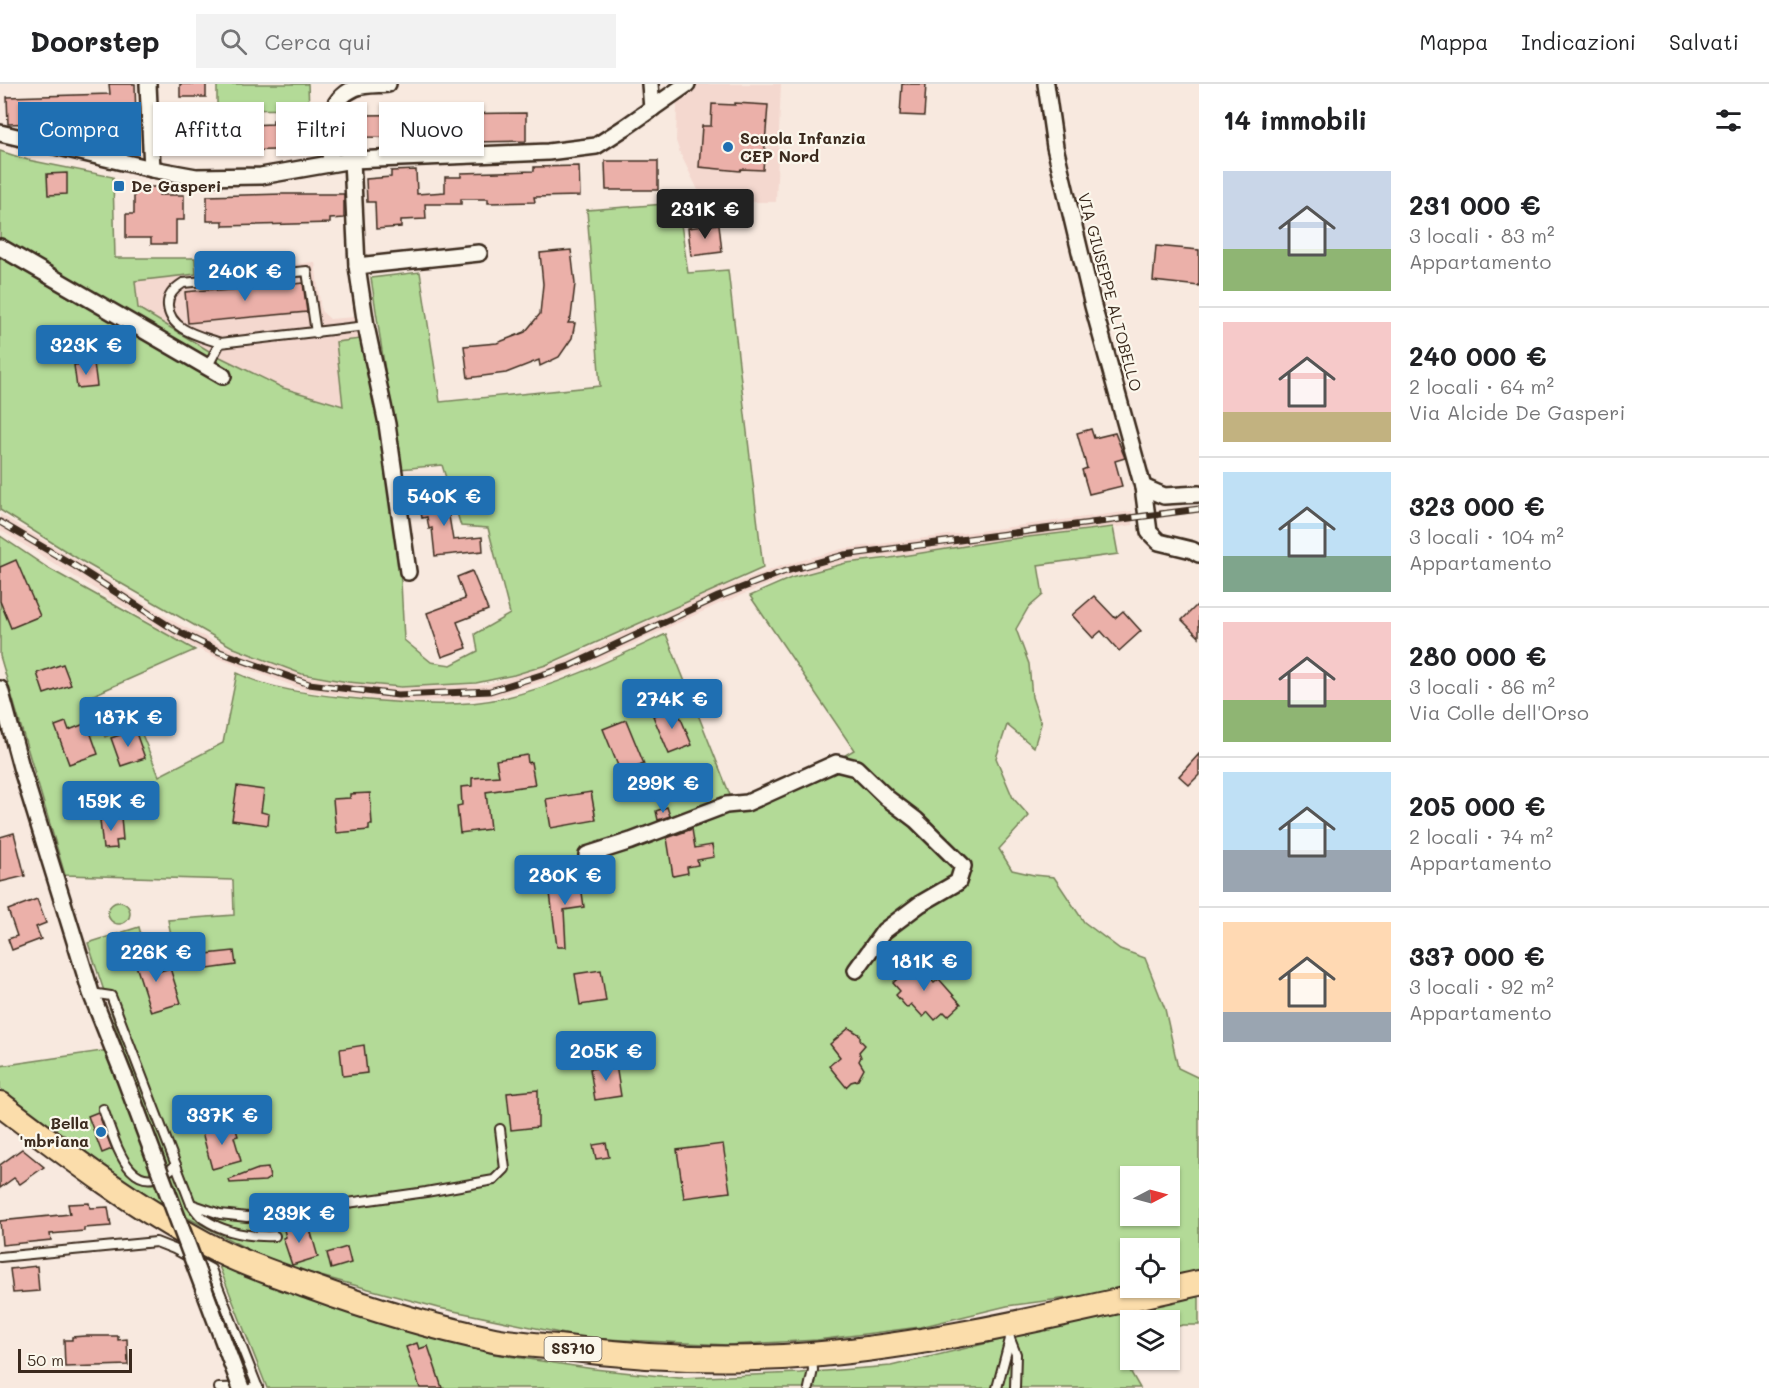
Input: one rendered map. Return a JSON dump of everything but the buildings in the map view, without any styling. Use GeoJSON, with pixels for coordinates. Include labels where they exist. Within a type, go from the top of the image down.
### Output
{"type":"FeatureCollection","features":[{"type":"Feature","properties":{"kind":"main road","name":"SS710"},"geometry":{"type":"LineString","coordinates":[[0,1104],[108,1185],[205,1244],[251,1265],[341,1298],[420,1323],[496,1340],[598,1352],[668,1357],[735,1358],[812,1355],[1008,1332],[1199,1283]]}},
{"type":"Feature","properties":{"kind":"street"},"geometry":{"type":"LineString","coordinates":[[148,84],[152,169]]}},
{"type":"Feature","properties":{"kind":"street"},"geometry":{"type":"LineString","coordinates":[[332,163],[329,134],[332,110],[343,96],[356,87],[388,84]]}},
{"type":"Feature","properties":{"kind":"street"},"geometry":{"type":"LineString","coordinates":[[650,84],[652,109]]}},
{"type":"Feature","properties":{"kind":"street"},"geometry":{"type":"LineString","coordinates":[[0,133],[152,169],[196,177],[261,176],[352,160],[548,152],[596,146],[687,84]]}},
{"type":"Feature","properties":{"kind":"street","name":"VIA GIUSEPPE ALTOBELLO"},"geometry":{"type":"LineString","coordinates":[[1046,84],[1054,147],[1143,487],[1149,532],[1159,542],[1192,550],[1199,554]]}},
{"type":"Feature","properties":{"kind":"street"},"geometry":{"type":"LineString","coordinates":[[352,160],[357,266],[366,326],[387,424],[408,572]]}},
{"type":"Feature","properties":{"kind":"street"},"geometry":{"type":"LineString","coordinates":[[0,247],[223,376]]}},
{"type":"Feature","properties":{"kind":"street"},"geometry":{"type":"LineString","coordinates":[[357,266],[479,253]]}},
{"type":"Feature","properties":{"kind":"street"},"geometry":{"type":"LineString","coordinates":[[1143,487],[1164,496],[1199,494]]}},
{"type":"Feature","properties":{"kind":"street"},"geometry":{"type":"LineString","coordinates":[[0,689],[91,993],[241,1388]]}},
{"type":"Feature","properties":{"kind":"street"},"geometry":{"type":"LineString","coordinates":[[587,855],[726,806],[747,803],[836,763],[856,768],[887,798],[916,820],[963,866],[958,882],[920,904],[884,931],[856,969]]}},
{"type":"Feature","properties":{"kind":"lane"},"geometry":{"type":"LineString","coordinates":[[316,333],[307,271],[183,283],[175,288],[168,299],[168,308],[173,320],[190,332],[220,343],[316,333],[366,326]]}},
{"type":"Feature","properties":{"kind":"lane"},"geometry":{"type":"LineString","coordinates":[[208,366],[220,343]]}},
{"type":"Feature","properties":{"kind":"lane"},"geometry":{"type":"LineString","coordinates":[[91,993],[111,996],[191,1204],[203,1219],[236,1233],[261,1237],[275,1236]]}},
{"type":"Feature","properties":{"kind":"lane"},"geometry":{"type":"LineString","coordinates":[[103,1109],[125,1165],[136,1176],[152,1179],[166,1174],[176,1165]]}},
{"type":"Feature","properties":{"kind":"lane"},"geometry":{"type":"LineString","coordinates":[[191,1204],[220,1214],[248,1217],[494,1180],[505,1169],[500,1129]]}},
{"type":"Feature","properties":{"kind":"lane"},"geometry":{"type":"LineString","coordinates":[[0,1257],[156,1242],[211,1269],[258,1388],[219,1388]]}},
{"type":"Feature","properties":{"kind":"lane"},"geometry":{"type":"LineString","coordinates":[[997,1388],[1008,1332]]}},
{"type":"Feature","properties":{"kind":"lane"},"geometry":{"type":"LineString","coordinates":[[1008,1332],[1016,1354],[1015,1388]]}},
{"type":"Feature","properties":{"kind":"lane"},"geometry":{"type":"LineString","coordinates":[[809,1388],[813,1370],[812,1355]]}},
{"type":"Feature","properties":{"kind":"shaded area","name":"Scuola Infanzia CEP Nord"},"geometry":{"type":"Polygon","coordinates":[[[673,84],[781,84],[776,202],[720,202],[698,190],[676,141],[677,107],[673,84]]]}},
{"type":"Feature","properties":{"kind":"shaded area"},"geometry":{"type":"Polygon","coordinates":[[[315,262],[321,311],[330,319],[355,317],[360,339],[336,342],[344,406],[283,388],[214,354],[138,308],[135,280],[315,262]]]}},
{"type":"Feature","properties":{"kind":"shaded area"},"geometry":{"type":"Polygon","coordinates":[[[1132,511],[1133,525],[845,562],[785,578],[721,603],[573,672],[491,698],[398,702],[307,691],[217,658],[171,636],[0,530],[0,514],[178,624],[222,645],[310,677],[399,688],[489,684],[568,659],[715,590],[781,566],[842,549],[1132,511]]]}},
{"type":"Feature","properties":{"kind":"green space"},"geometry":{"type":"Polygon","coordinates":[[[217,84],[308,84],[309,102],[276,102],[276,109],[264,109],[264,102],[217,102],[217,84]]]}},
{"type":"Feature","properties":{"kind":"green space"},"geometry":{"type":"Polygon","coordinates":[[[0,151],[28,160],[113,177],[115,258],[195,258],[196,274],[135,281],[138,308],[214,354],[283,388],[343,406],[336,342],[360,339],[379,413],[401,582],[404,640],[431,662],[451,665],[478,651],[475,634],[510,614],[488,528],[461,526],[442,465],[400,469],[371,278],[420,272],[440,402],[600,386],[587,210],[678,203],[688,273],[728,270],[763,568],[546,665],[476,683],[401,687],[348,682],[302,674],[234,648],[80,560],[0,510],[0,151]]]}},
{"type":"Feature","properties":{"kind":"green space"},"geometry":{"type":"Polygon","coordinates":[[[1113,527],[1118,554],[1038,565],[1043,595],[1028,608],[1016,629],[1029,664],[1032,697],[1041,724],[1034,747],[1007,725],[996,758],[1013,798],[1029,816],[999,849],[1012,870],[1054,877],[1084,922],[1120,949],[1145,958],[1165,1009],[1178,1068],[1199,1078],[1199,1274],[1180,1278],[1180,1238],[1120,1238],[1120,1291],[1007,1306],[920,1327],[817,1340],[728,1345],[584,1338],[439,1308],[276,1264],[148,1197],[0,1088],[0,1066],[123,1048],[88,943],[139,927],[143,943],[165,938],[173,945],[168,920],[234,915],[233,880],[65,875],[0,656],[0,536],[48,568],[195,650],[89,697],[105,737],[137,722],[159,776],[223,743],[237,673],[264,684],[320,695],[407,703],[466,703],[525,693],[586,670],[666,634],[736,810],[770,799],[854,750],[750,596],[791,578],[846,563],[1003,540],[1113,527]]]}},
{"type":"Feature","properties":{"kind":"green space"},"geometry":{"type":"Polygon","coordinates":[[[119,902],[127,905],[130,913],[127,921],[119,924],[111,921],[108,913],[111,905],[119,902]]]}},
{"type":"Feature","properties":{"kind":"green space"},"geometry":{"type":"Polygon","coordinates":[[[219,1266],[305,1298],[405,1330],[494,1354],[594,1369],[679,1378],[800,1373],[891,1366],[1120,1312],[1120,1370],[1130,1370],[1140,1388],[267,1388],[219,1266]]]}},
{"type":"Feature","properties":{"kind":"green space"},"geometry":{"type":"Polygon","coordinates":[[[1199,1293],[1199,1325],[1180,1326],[1180,1310],[1127,1310],[1199,1293]]]}},
{"type":"Feature","properties":{"kind":"railway"},"geometry":{"type":"LineString","coordinates":[[0,522],[75,566],[175,630],[220,652],[309,684],[398,695],[490,691],[570,666],[718,597],[783,572],[844,555],[1199,509]]}},
{"type":"Feature","properties":{"kind":"place","name":"Scuola Infanzia CEP Nord"},"geometry":{"type":"Point","coordinates":[728,147]}},
{"type":"Feature","properties":{"kind":"place","name":"De Gasperi"},"geometry":{"type":"Point","coordinates":[119,186]}},
{"type":"Feature","properties":{"kind":"place","name":"Bella 'mbriana"},"geometry":{"type":"Point","coordinates":[101,1132]}}]}
